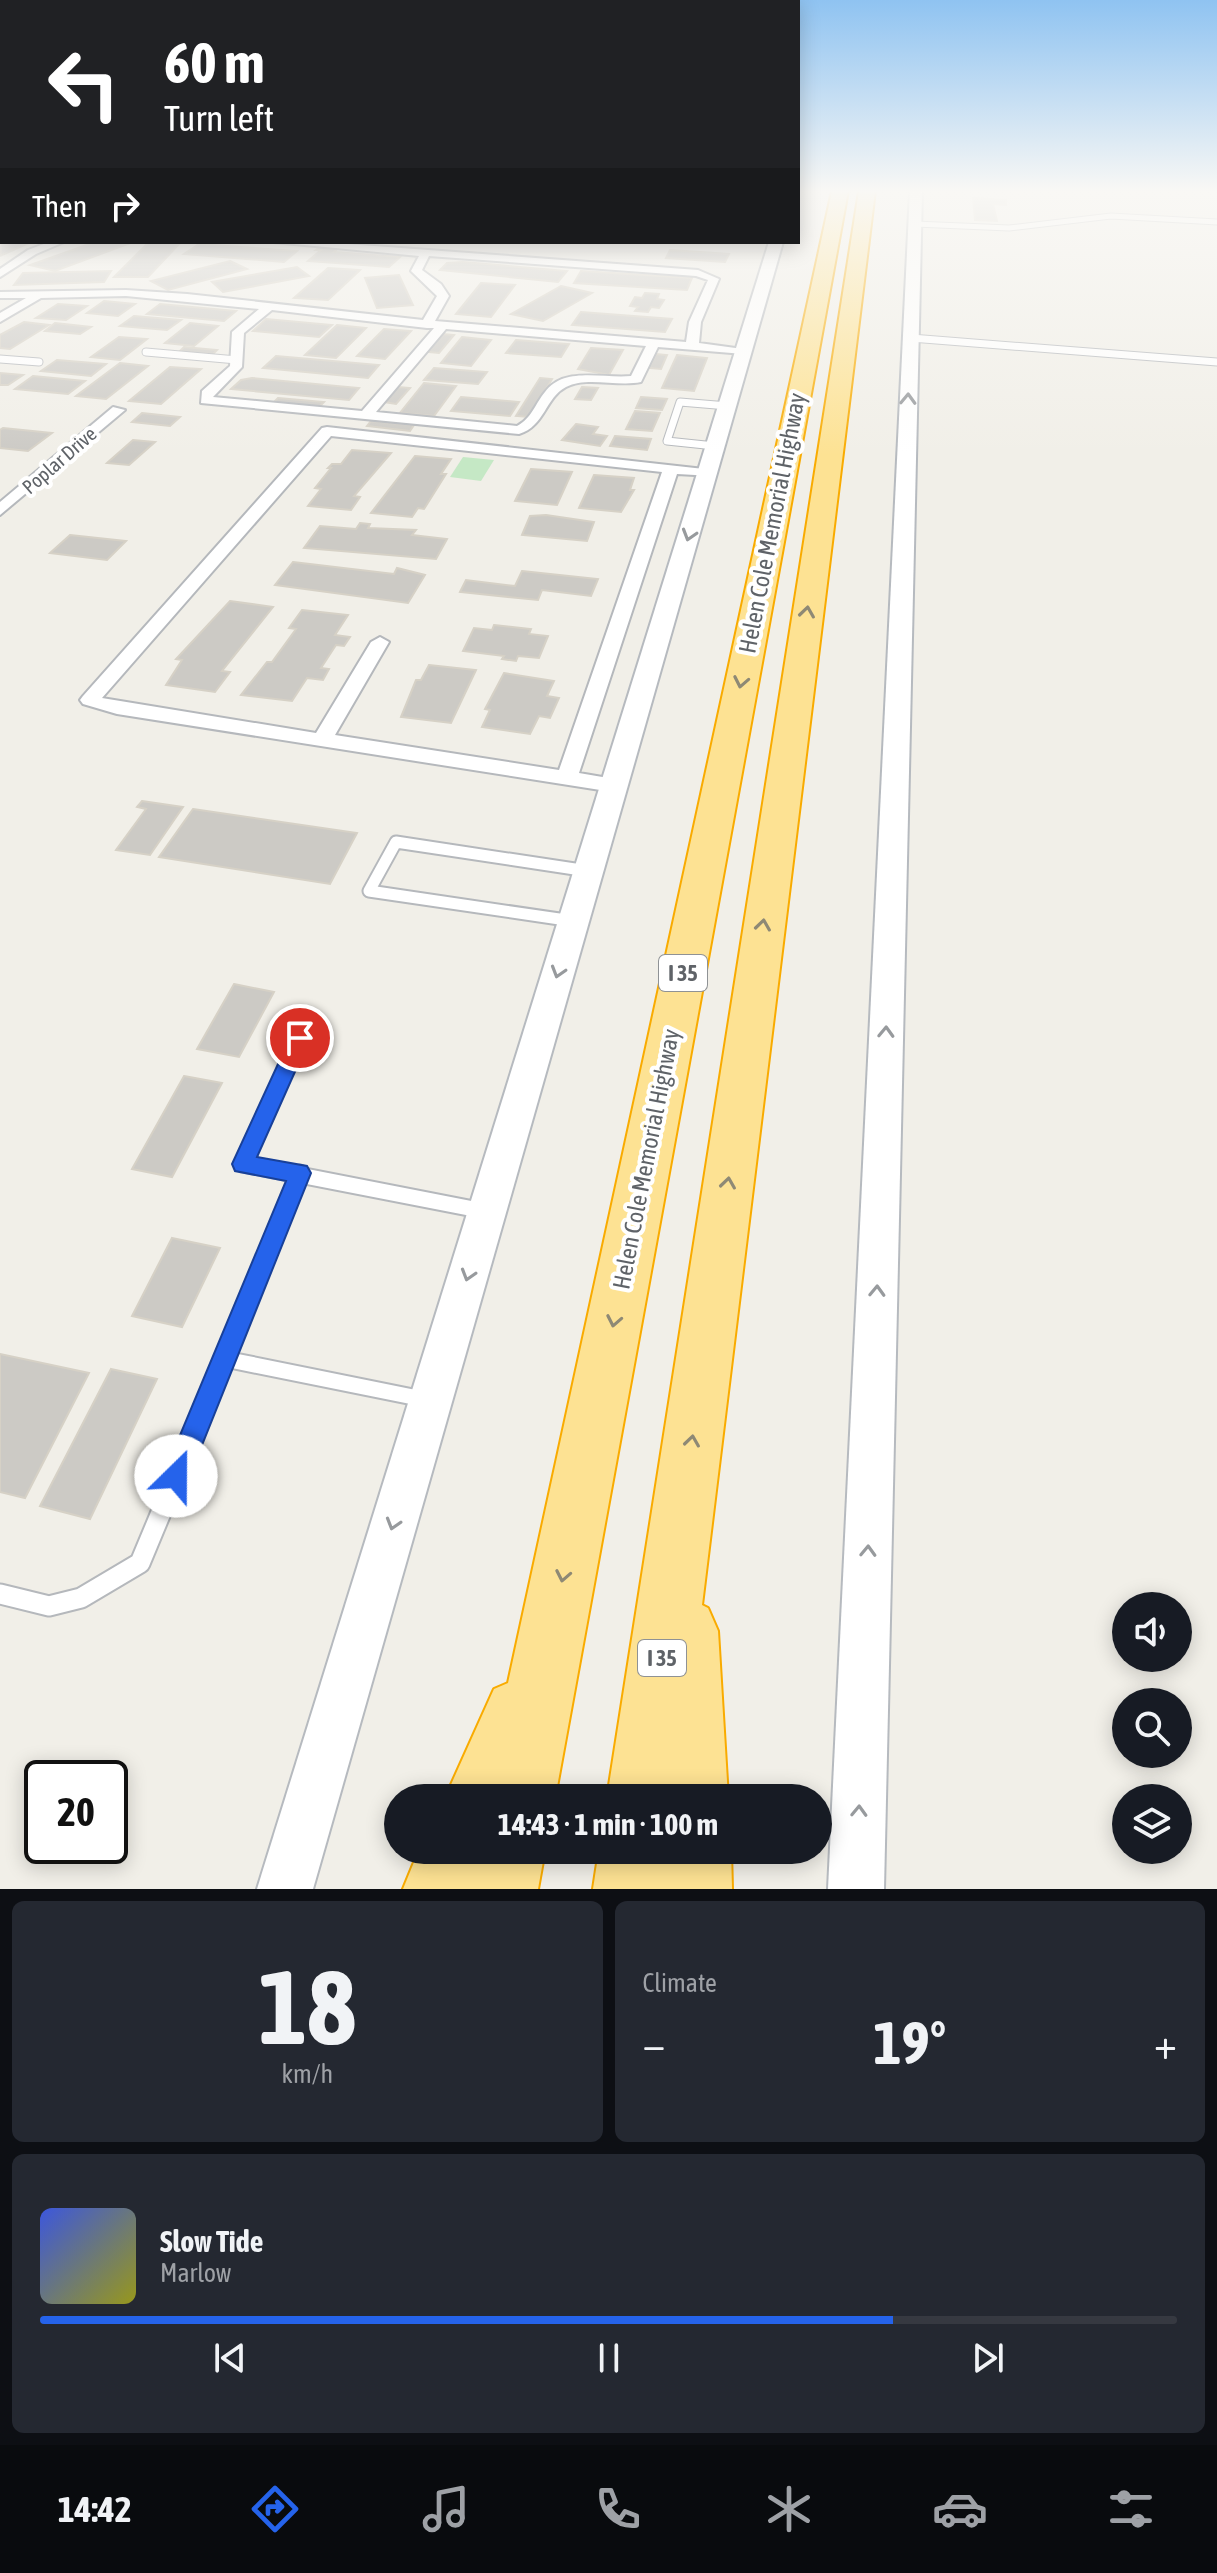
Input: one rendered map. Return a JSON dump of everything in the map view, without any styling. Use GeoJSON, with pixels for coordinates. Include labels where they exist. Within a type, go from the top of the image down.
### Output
{"type":"FeatureCollection","features":[{"type":"Feature","properties":{"kind":"highway","name":"Helen Cole Memorial Highway"},"geometry":{"type":"LineString","coordinates":[[522,1784],[821,279]]}},
{"type":"Feature","properties":{"kind":"highway","name":"Helen Cole Memorial Highway"},"geometry":{"type":"LineString","coordinates":[[645,1784],[855,279]]}},
{"type":"Feature","properties":{"kind":"highway"},"geometry":{"type":"LineString","coordinates":[[681,1518],[691,1784]]}},
{"type":"Feature","properties":{"kind":"highway"},"geometry":{"type":"LineString","coordinates":[[487,1784],[550,1643]]}},
{"type":"Feature","properties":{"kind":"highway"},"geometry":{"type":"LineString","coordinates":[[440,1889],[451,1864]]}},
{"type":"Feature","properties":{"kind":"highway"},"geometry":{"type":"LineString","coordinates":[[501,1889],[505,1864]]}},
{"type":"Feature","properties":{"kind":"highway"},"geometry":{"type":"LineString","coordinates":[[630,1889],[634,1864]]}},
{"type":"Feature","properties":{"kind":"highway"},"geometry":{"type":"LineString","coordinates":[[694,1864],[695,1889]]}},
{"type":"Feature","properties":{"kind":"main road"},"geometry":{"type":"LineString","coordinates":[[285,1889],[588,871],[701,462],[728,406],[765,279]]}},
{"type":"Feature","properties":{"kind":"main road"},"geometry":{"type":"LineString","coordinates":[[856,1889],[913,279]]}},
{"type":"Feature","properties":{"kind":"street"},"geometry":{"type":"LineString","coordinates":[[427,279],[443,296],[427,324]]}},
{"type":"Feature","properties":{"kind":"street"},"geometry":{"type":"LineString","coordinates":[[692,346],[695,322],[714,279]]}},
{"type":"Feature","properties":{"kind":"street"},"geometry":{"type":"LineString","coordinates":[[0,295],[136,293],[272,304],[427,324],[744,350]]}},
{"type":"Feature","properties":{"kind":"street"},"geometry":{"type":"LineString","coordinates":[[0,318],[37,296]]}},
{"type":"Feature","properties":{"kind":"street"},"geometry":{"type":"LineString","coordinates":[[272,304],[238,332],[236,367],[207,394],[206,400],[519,430],[534,425],[557,386],[573,380],[618,383],[636,379],[654,342]]}},
{"type":"Feature","properties":{"kind":"street"},"geometry":{"type":"LineString","coordinates":[[366,415],[443,325]]}},
{"type":"Feature","properties":{"kind":"street","name":"Poplar Drive"},"geometry":{"type":"LineString","coordinates":[[0,510],[118,410]]}},
{"type":"Feature","properties":{"kind":"street"},"geometry":{"type":"LineString","coordinates":[[567,778],[701,462],[327,431],[90,700],[117,708],[322,740],[567,778],[613,785]]}},
{"type":"Feature","properties":{"kind":"street"},"geometry":{"type":"LineString","coordinates":[[322,740],[380,642]]}},
{"type":"Feature","properties":{"kind":"lane"},"geometry":{"type":"LineString","coordinates":[[911,338],[1217,362]]}},
{"type":"Feature","properties":{"kind":"lane"},"geometry":{"type":"LineString","coordinates":[[146,352],[237,360]]}},
{"type":"Feature","properties":{"kind":"lane"},"geometry":{"type":"LineString","coordinates":[[0,359],[39,362]]}},
{"type":"Feature","properties":{"kind":"lane"},"geometry":{"type":"LineString","coordinates":[[701,462],[667,441],[680,402],[728,406]]}},
{"type":"Feature","properties":{"kind":"lane"},"geometry":{"type":"LineString","coordinates":[[573,921],[369,891],[396,842],[588,871]]}},
{"type":"Feature","properties":{"kind":"lane"},"geometry":{"type":"LineString","coordinates":[[300,1038],[243,1164],[487,1211]]}},
{"type":"Feature","properties":{"kind":"lane"},"geometry":{"type":"LineString","coordinates":[[0,1594],[49,1606],[81,1598],[140,1563],[300,1173]]}},
{"type":"Feature","properties":{"kind":"lane"},"geometry":{"type":"LineString","coordinates":[[225,1359],[430,1401]]}},
{"type":"Feature","properties":{"kind":"green space"},"geometry":{"type":"Polygon","coordinates":[[[463,457],[494,460],[481,481],[450,477],[463,457]]]}},
{"type":"Feature","properties":{"kind":"building"},"geometry":{"type":"Polygon","coordinates":[[[18,279],[106,279],[104,282],[14,285],[18,279]]]}},
{"type":"Feature","properties":{"kind":"building"},"geometry":{"type":"Polygon","coordinates":[[[158,279],[209,279],[168,290],[151,281],[158,279]]]}},
{"type":"Feature","properties":{"kind":"building"},"geometry":{"type":"Polygon","coordinates":[[[228,279],[292,279],[223,292],[212,282],[228,279]]]}},
{"type":"Feature","properties":{"kind":"building"},"geometry":{"type":"Polygon","coordinates":[[[315,279],[350,279],[328,300],[294,298],[315,279]]]}},
{"type":"Feature","properties":{"kind":"building"},"geometry":{"type":"Polygon","coordinates":[[[365,279],[401,279],[413,305],[377,308],[365,279]]]}},
{"type":"Feature","properties":{"kind":"building"},"geometry":{"type":"Polygon","coordinates":[[[530,279],[560,279],[558,282],[530,279]]]}},
{"type":"Feature","properties":{"kind":"building"},"geometry":{"type":"Polygon","coordinates":[[[576,279],[692,279],[687,290],[574,283],[576,279]]]}},
{"type":"Feature","properties":{"kind":"building"},"geometry":{"type":"Polygon","coordinates":[[[481,283],[515,285],[491,317],[456,314],[481,283]]]}},
{"type":"Feature","properties":{"kind":"building"},"geometry":{"type":"Polygon","coordinates":[[[561,286],[592,293],[543,321],[511,314],[561,286]]]}},
{"type":"Feature","properties":{"kind":"building"},"geometry":{"type":"Polygon","coordinates":[[[645,293],[659,294],[657,299],[664,300],[659,308],[651,307],[648,312],[635,311],[638,307],[630,306],[635,297],[642,298],[645,293]]]}},
{"type":"Feature","properties":{"kind":"building"},"geometry":{"type":"Polygon","coordinates":[[[104,301],[135,304],[118,316],[87,313],[104,301]]]}},
{"type":"Feature","properties":{"kind":"building"},"geometry":{"type":"Polygon","coordinates":[[[58,304],[87,306],[66,320],[36,318],[58,304]]]}},
{"type":"Feature","properties":{"kind":"building"},"geometry":{"type":"Polygon","coordinates":[[[160,304],[236,311],[224,321],[147,314],[160,304]]]}},
{"type":"Feature","properties":{"kind":"building"},"geometry":{"type":"Polygon","coordinates":[[[581,312],[672,319],[665,332],[572,325],[581,312]]]}},
{"type":"Feature","properties":{"kind":"building"},"geometry":{"type":"Polygon","coordinates":[[[134,316],[181,320],[167,330],[120,326],[134,316]]]}},
{"type":"Feature","properties":{"kind":"building"},"geometry":{"type":"Polygon","coordinates":[[[266,319],[332,325],[319,337],[253,331],[266,319]]]}},
{"type":"Feature","properties":{"kind":"building"},"geometry":{"type":"Polygon","coordinates":[[[24,322],[49,325],[10,349],[0,348],[0,335],[24,322]]]}},
{"type":"Feature","properties":{"kind":"building"},"geometry":{"type":"Polygon","coordinates":[[[55,323],[91,327],[80,334],[45,331],[55,323]]]}},
{"type":"Feature","properties":{"kind":"building"},"geometry":{"type":"Polygon","coordinates":[[[190,323],[218,326],[194,346],[165,343],[190,323]]]}},
{"type":"Feature","properties":{"kind":"building"},"geometry":{"type":"Polygon","coordinates":[[[337,325],[366,328],[336,358],[305,355],[337,325]]]}},
{"type":"Feature","properties":{"kind":"building"},"geometry":{"type":"Polygon","coordinates":[[[384,329],[411,331],[385,359],[357,356],[384,329]]]}},
{"type":"Feature","properties":{"kind":"building"},"geometry":{"type":"Polygon","coordinates":[[[443,334],[454,335],[439,353],[428,352],[443,334]]]}},
{"type":"Feature","properties":{"kind":"building"},"geometry":{"type":"Polygon","coordinates":[[[119,337],[147,339],[120,360],[91,357],[119,337]]]}},
{"type":"Feature","properties":{"kind":"building"},"geometry":{"type":"Polygon","coordinates":[[[462,337],[491,340],[471,366],[441,363],[462,337]]]}},
{"type":"Feature","properties":{"kind":"building"},"geometry":{"type":"Polygon","coordinates":[[[516,340],[569,344],[561,357],[506,353],[516,340]]]}},
{"type":"Feature","properties":{"kind":"building"},"geometry":{"type":"Polygon","coordinates":[[[184,347],[217,350],[213,354],[179,352],[184,347]]]}},
{"type":"Feature","properties":{"kind":"building"},"geometry":{"type":"Polygon","coordinates":[[[591,348],[623,350],[609,375],[578,369],[591,348]]]}},
{"type":"Feature","properties":{"kind":"building"},"geometry":{"type":"Polygon","coordinates":[[[656,354],[667,355],[661,369],[649,368],[656,354]]]}},
{"type":"Feature","properties":{"kind":"building"},"geometry":{"type":"Polygon","coordinates":[[[677,355],[707,358],[694,391],[662,388],[677,355]]]}},
{"type":"Feature","properties":{"kind":"building"},"geometry":{"type":"Polygon","coordinates":[[[276,356],[379,365],[368,378],[263,368],[276,356]]]}},
{"type":"Feature","properties":{"kind":"building"},"geometry":{"type":"Polygon","coordinates":[[[57,360],[106,364],[91,376],[41,371],[57,360]]]}},
{"type":"Feature","properties":{"kind":"building"},"geometry":{"type":"Polygon","coordinates":[[[120,363],[148,366],[106,399],[76,396],[120,363]]]}},
{"type":"Feature","properties":{"kind":"building"},"geometry":{"type":"Polygon","coordinates":[[[170,367],[201,369],[161,404],[129,401],[170,367]]]}},
{"type":"Feature","properties":{"kind":"building"},"geometry":{"type":"Polygon","coordinates":[[[434,368],[487,372],[478,384],[424,380],[434,368]]]}},
{"type":"Feature","properties":{"kind":"building"},"geometry":{"type":"Polygon","coordinates":[[[0,373],[23,375],[8,385],[0,385],[0,373]]]}},
{"type":"Feature","properties":{"kind":"building"},"geometry":{"type":"Polygon","coordinates":[[[33,376],[85,381],[68,394],[15,389],[33,376]]]}},
{"type":"Feature","properties":{"kind":"building"},"geometry":{"type":"Polygon","coordinates":[[[252,378],[359,388],[349,400],[231,389],[241,380],[252,378]]]}},
{"type":"Feature","properties":{"kind":"building"},"geometry":{"type":"Polygon","coordinates":[[[540,378],[552,379],[529,417],[516,416],[540,378]]]}},
{"type":"Feature","properties":{"kind":"building"},"geometry":{"type":"Polygon","coordinates":[[[424,383],[456,386],[434,416],[400,413],[424,383]]]}},
{"type":"Feature","properties":{"kind":"building"},"geometry":{"type":"Polygon","coordinates":[[[398,387],[410,388],[396,404],[384,402],[398,387]]]}},
{"type":"Feature","properties":{"kind":"building"},"geometry":{"type":"Polygon","coordinates":[[[582,387],[598,388],[591,400],[575,399],[582,387]]]}},
{"type":"Feature","properties":{"kind":"building"},"geometry":{"type":"Polygon","coordinates":[[[461,397],[519,402],[510,416],[451,411],[461,397]]]}},
{"type":"Feature","properties":{"kind":"building"},"geometry":{"type":"Polygon","coordinates":[[[641,397],[667,399],[662,410],[636,408],[641,397]]]}},
{"type":"Feature","properties":{"kind":"building"},"geometry":{"type":"Polygon","coordinates":[[[278,398],[324,402],[319,407],[273,403],[278,398]]]}},
{"type":"Feature","properties":{"kind":"building"},"geometry":{"type":"Polygon","coordinates":[[[635,411],[660,413],[652,431],[626,429],[635,411]]]}},
{"type":"Feature","properties":{"kind":"building"},"geometry":{"type":"Polygon","coordinates":[[[142,413],[180,417],[170,426],[132,422],[142,413]]]}},
{"type":"Feature","properties":{"kind":"building"},"geometry":{"type":"Polygon","coordinates":[[[371,421],[414,425],[410,431],[367,426],[371,421]]]}},
{"type":"Feature","properties":{"kind":"building"},"geometry":{"type":"Polygon","coordinates":[[[576,424],[598,427],[593,434],[607,436],[600,446],[562,440],[576,424]]]}},
{"type":"Feature","properties":{"kind":"building"},"geometry":{"type":"Polygon","coordinates":[[[0,430],[52,433],[28,451],[0,448],[0,430]]]}},
{"type":"Feature","properties":{"kind":"building"},"geometry":{"type":"Polygon","coordinates":[[[615,436],[651,439],[647,450],[610,446],[615,436]]]}},
{"type":"Feature","properties":{"kind":"building"},"geometry":{"type":"Polygon","coordinates":[[[133,440],[155,442],[129,465],[107,463],[133,440]]]}},
{"type":"Feature","properties":{"kind":"building"},"geometry":{"type":"Polygon","coordinates":[[[352,450],[391,453],[354,496],[360,497],[351,510],[308,506],[321,489],[315,488],[331,468],[328,468],[332,464],[341,464],[352,450]]]}},
{"type":"Feature","properties":{"kind":"building"},"geometry":{"type":"Polygon","coordinates":[[[415,456],[451,459],[441,474],[446,474],[424,509],[418,508],[412,517],[371,513],[415,456]]]}},
{"type":"Feature","properties":{"kind":"building"},"geometry":{"type":"Polygon","coordinates":[[[531,469],[572,472],[557,505],[515,501],[531,469]]]}},
{"type":"Feature","properties":{"kind":"building"},"geometry":{"type":"Polygon","coordinates":[[[594,475],[634,478],[630,490],[634,490],[621,512],[579,508],[594,475]]]}},
{"type":"Feature","properties":{"kind":"building"},"geometry":{"type":"Polygon","coordinates":[[[546,515],[594,522],[587,541],[522,535],[530,516],[546,515]]]}},
{"type":"Feature","properties":{"kind":"building"},"geometry":{"type":"Polygon","coordinates":[[[360,523],[370,524],[368,528],[416,530],[412,535],[447,539],[436,559],[304,548],[320,526],[356,529],[360,523]]]}},
{"type":"Feature","properties":{"kind":"building"},"geometry":{"type":"Polygon","coordinates":[[[70,535],[126,541],[107,560],[50,553],[70,535]]]}},
{"type":"Feature","properties":{"kind":"building"},"geometry":{"type":"Polygon","coordinates":[[[293,562],[394,574],[397,568],[425,575],[408,603],[275,585],[293,562]]]}},
{"type":"Feature","properties":{"kind":"building"},"geometry":{"type":"Polygon","coordinates":[[[522,571],[598,579],[591,596],[542,590],[538,600],[460,592],[466,580],[515,586],[522,571]]]}},
{"type":"Feature","properties":{"kind":"building"},"geometry":{"type":"Polygon","coordinates":[[[230,601],[273,607],[222,671],[230,672],[215,692],[166,685],[182,660],[176,659],[230,601]]]}},
{"type":"Feature","properties":{"kind":"building"},"geometry":{"type":"Polygon","coordinates":[[[302,610],[348,615],[335,635],[350,637],[344,646],[336,645],[321,668],[329,669],[323,680],[307,678],[292,701],[241,695],[267,662],[272,662],[296,629],[289,628],[302,610]]]}},
{"type":"Feature","properties":{"kind":"building"},"geometry":{"type":"Polygon","coordinates":[[[494,625],[531,629],[529,634],[548,636],[539,658],[518,656],[516,661],[502,659],[504,656],[463,651],[474,628],[492,630],[494,625]]]}},
{"type":"Feature","properties":{"kind":"building"},"geometry":{"type":"Polygon","coordinates":[[[429,665],[476,670],[451,723],[401,717],[416,680],[421,680],[429,665]]]}},
{"type":"Feature","properties":{"kind":"building"},"geometry":{"type":"Polygon","coordinates":[[[504,673],[554,681],[547,696],[559,698],[550,718],[539,716],[530,734],[482,727],[490,710],[485,709],[504,673]]]}},
{"type":"Feature","properties":{"kind":"building"},"geometry":{"type":"Polygon","coordinates":[[[142,801],[183,807],[150,855],[116,850],[146,809],[137,807],[142,801]]]}},
{"type":"Feature","properties":{"kind":"building"},"geometry":{"type":"Polygon","coordinates":[[[193,809],[357,833],[330,884],[159,857],[193,809]]]}},
{"type":"Feature","properties":{"kind":"building"},"geometry":{"type":"Polygon","coordinates":[[[234,984],[274,992],[239,1057],[197,1049],[234,984]]]}},
{"type":"Feature","properties":{"kind":"building"},"geometry":{"type":"Polygon","coordinates":[[[184,1076],[222,1083],[172,1177],[132,1169],[184,1076]]]}},
{"type":"Feature","properties":{"kind":"building"},"geometry":{"type":"Polygon","coordinates":[[[172,1238],[220,1248],[182,1327],[132,1316],[172,1238]]]}},
{"type":"Feature","properties":{"kind":"building"},"geometry":{"type":"Polygon","coordinates":[[[0,1354],[89,1373],[25,1498],[0,1492],[0,1354]]]}},
{"type":"Feature","properties":{"kind":"building"},"geometry":{"type":"Polygon","coordinates":[[[111,1369],[157,1379],[90,1519],[40,1506],[111,1369]]]}},
{"type":"Feature","properties":{"kind":"route"},"geometry":{"type":"LineString","coordinates":[[176,1476],[300,1173],[243,1164],[300,1038]]}}]}
